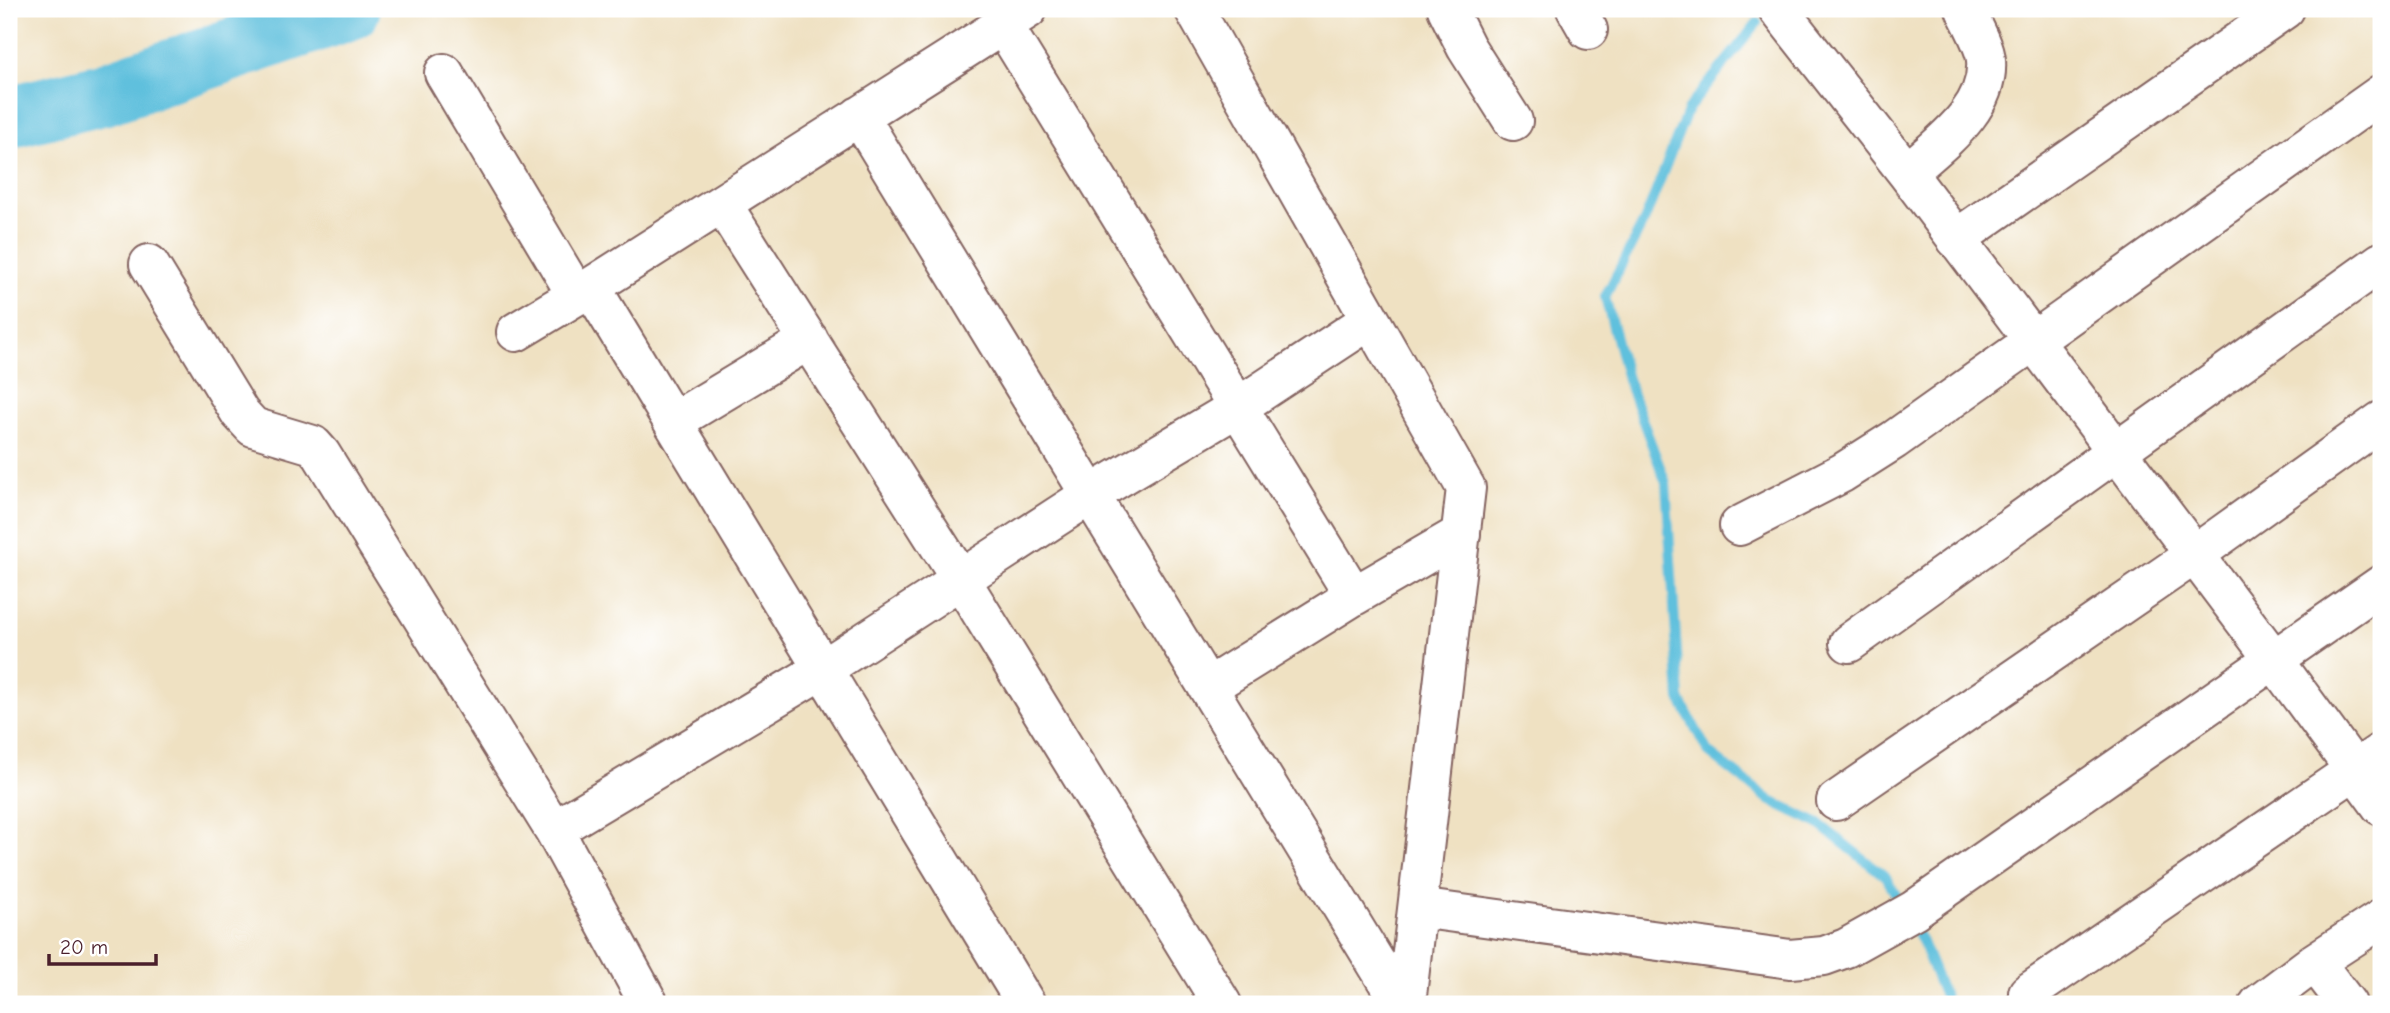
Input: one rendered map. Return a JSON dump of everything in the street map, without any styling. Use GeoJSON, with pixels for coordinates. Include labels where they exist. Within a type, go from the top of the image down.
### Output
{"type":"FeatureCollection","features":[{"type":"Feature","properties":{"kind":"street"},"geometry":{"type":"LineString","coordinates":[[1194,9],[1466,488],[1406,1004]]}},
{"type":"Feature","properties":{"kind":"street"},"geometry":{"type":"LineString","coordinates":[[1447,9],[1466,47],[1513,121]]}},
{"type":"Feature","properties":{"kind":"street"},"geometry":{"type":"LineString","coordinates":[[1906,173],[1957,127],[1974,107],[1983,88],[1986,59],[1965,9]]}},
{"type":"Feature","properties":{"kind":"street"},"geometry":{"type":"LineString","coordinates":[[1956,239],[2280,10]]}},
{"type":"Feature","properties":{"kind":"street"},"geometry":{"type":"LineString","coordinates":[[516,332],[584,292],[1015,17],[1238,407],[1354,596]]}},
{"type":"Feature","properties":{"kind":"street"},"geometry":{"type":"LineString","coordinates":[[1785,17],[2274,660],[2368,762],[2381,806]]}},
{"type":"Feature","properties":{"kind":"street"},"geometry":{"type":"LineString","coordinates":[[444,74],[584,292],[673,422],[1026,1004]]}},
{"type":"Feature","properties":{"kind":"street"},"geometry":{"type":"LineString","coordinates":[[1739,526],[1842,473],[1894,440],[2381,94]]}},
{"type":"Feature","properties":{"kind":"street"},"geometry":{"type":"LineString","coordinates":[[859,116],[1401,1004]]}},
{"type":"Feature","properties":{"kind":"street"},"geometry":{"type":"LineString","coordinates":[[722,204],[961,580],[1222,1004]]}},
{"type":"Feature","properties":{"kind":"street"},"geometry":{"type":"LineString","coordinates":[[1849,643],[2381,262]]}},
{"type":"Feature","properties":{"kind":"street"},"geometry":{"type":"LineString","coordinates":[[149,264],[240,413],[253,427],[313,445],[321,454],[554,830],[649,1004]]}},
{"type":"Feature","properties":{"kind":"street"},"geometry":{"type":"LineString","coordinates":[[554,830],[823,669],[1090,495],[1238,407],[1370,320]]}},
{"type":"Feature","properties":{"kind":"street"},"geometry":{"type":"LineString","coordinates":[[673,422],[809,340]]}},
{"type":"Feature","properties":{"kind":"street"},"geometry":{"type":"LineString","coordinates":[[1836,802],[2194,555],[2381,421]]}},
{"type":"Feature","properties":{"kind":"street"},"geometry":{"type":"LineString","coordinates":[[1208,687],[1354,596],[1461,534]]}},
{"type":"Feature","properties":{"kind":"street"},"geometry":{"type":"LineString","coordinates":[[1418,908],[1790,959],[1824,956],[1846,948],[1901,918],[2381,585]]}},
{"type":"Feature","properties":{"kind":"street"},"geometry":{"type":"LineString","coordinates":[[2028,993],[2368,762]]}},
{"type":"Feature","properties":{"kind":"street"},"geometry":{"type":"LineString","coordinates":[[2259,1004],[2315,962],[2381,919]]}},
{"type":"Feature","properties":{"kind":"street"},"geometry":{"type":"LineString","coordinates":[[2315,962],[2347,1004]]}},
{"type":"Feature","properties":{"kind":"waterway"},"geometry":{"type":"LineString","coordinates":[[9,117],[104,94],[349,9]]}},
{"type":"Feature","properties":{"kind":"waterway"},"geometry":{"type":"LineString","coordinates":[[1757,23],[1688,109],[1645,219],[1605,297],[1627,379],[1666,483],[1680,699],[1708,752],[1771,801],[1819,824],[1886,877],[1922,942],[1947,1004]]}}]}
